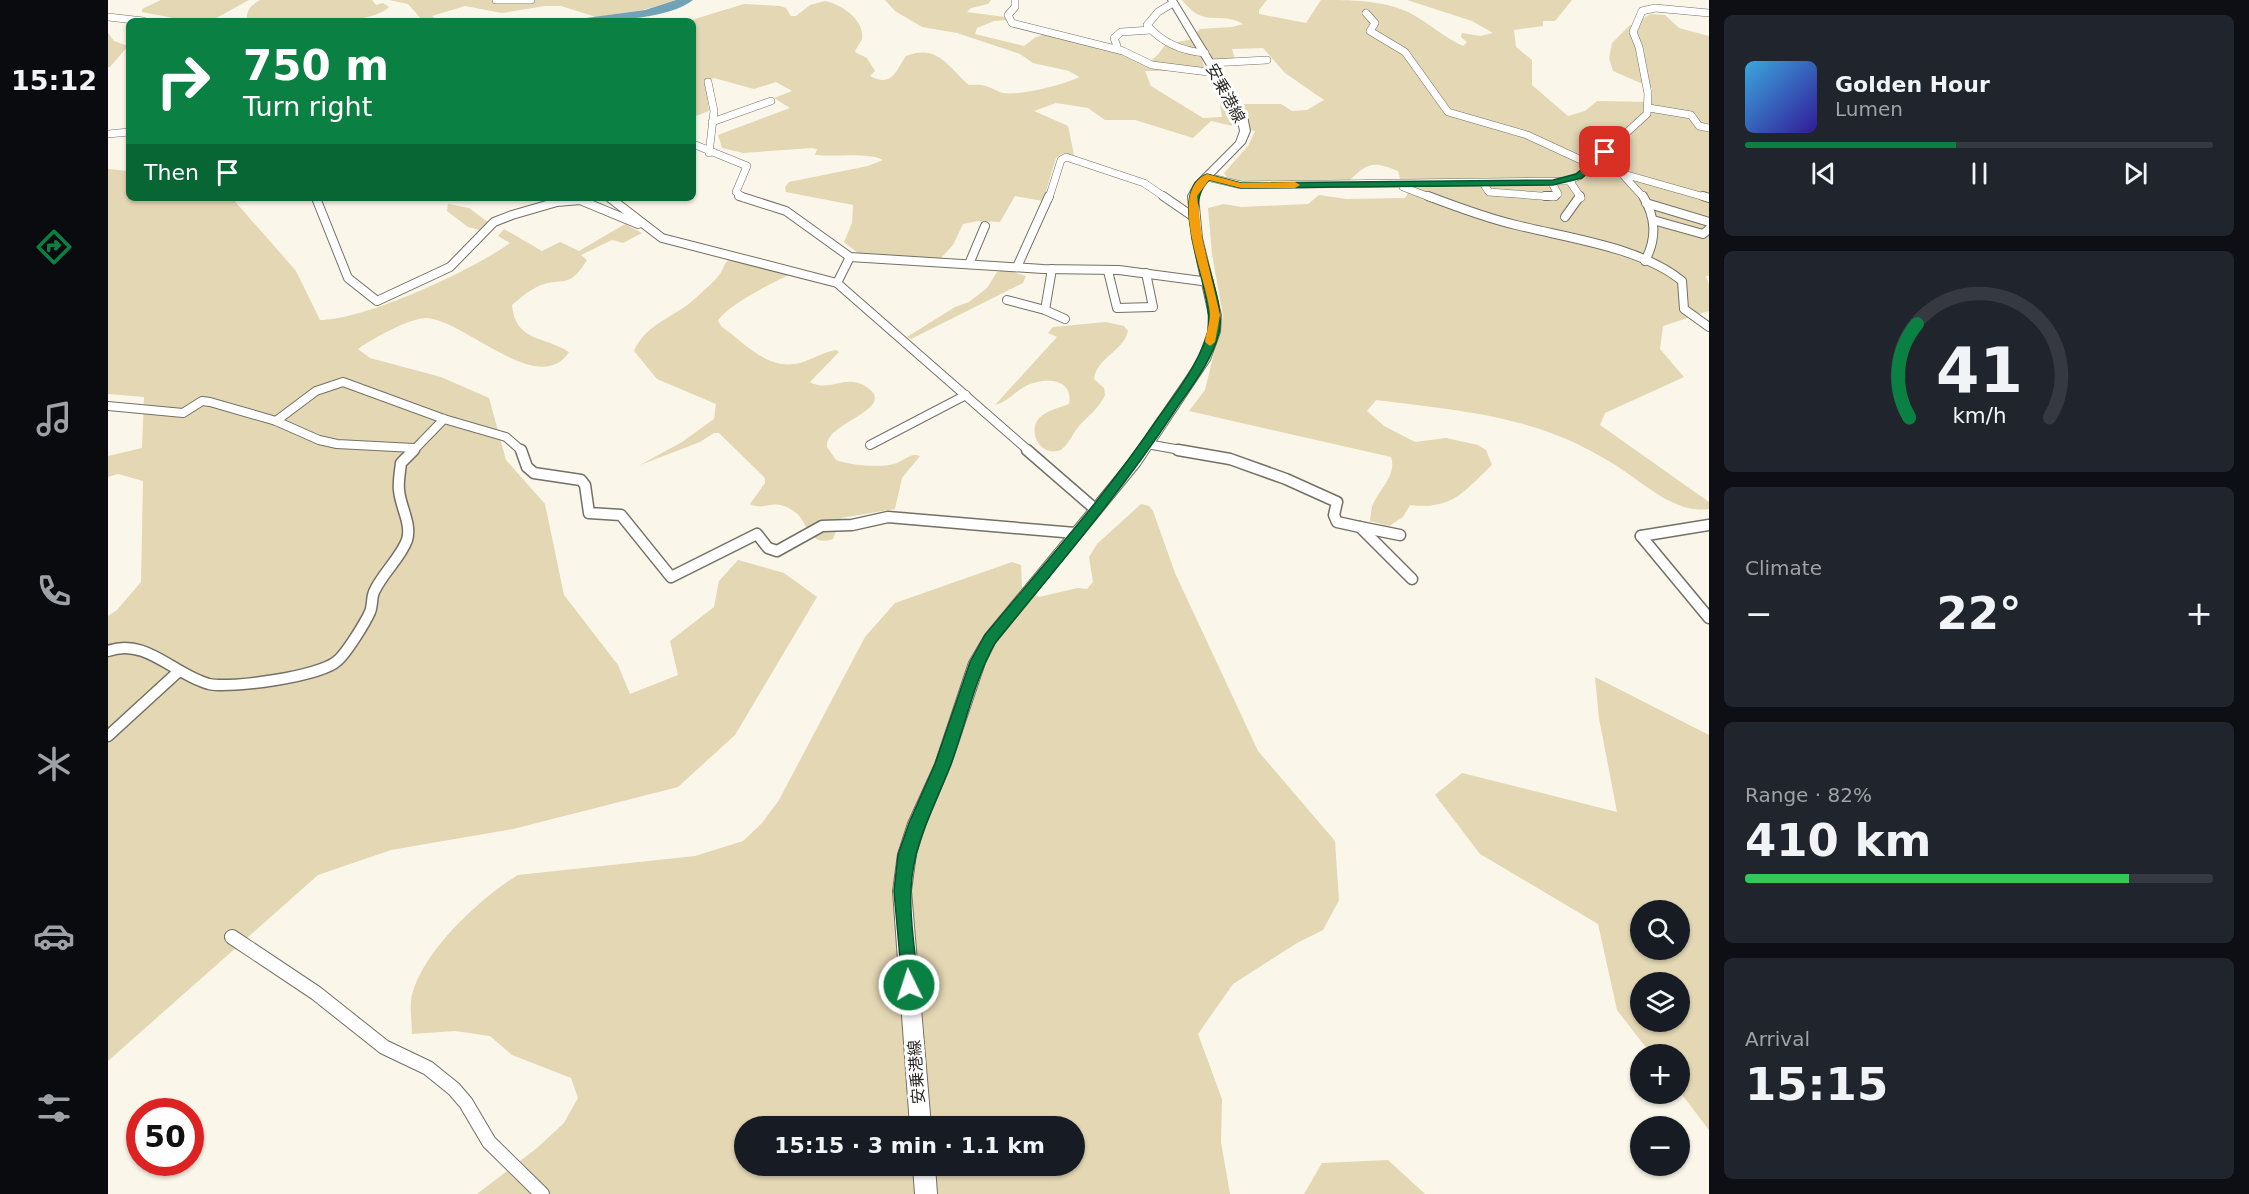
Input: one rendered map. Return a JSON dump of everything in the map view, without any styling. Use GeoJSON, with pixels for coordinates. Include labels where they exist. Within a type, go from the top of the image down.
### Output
{"type":"FeatureCollection","features":[{"type":"Feature","properties":{"kind":"main road","name":"安乗港線"},"geometry":{"type":"LineString","coordinates":[[919,1116],[902,891],[907,855],[917,823],[943,764],[977,662],[990,639],[1147,444],[1204,360],[1214,332],[1215,315],[1197,238],[1193,196],[1207,177],[1235,150],[1245,131],[1242,116],[1173,1]]}},
{"type":"Feature","properties":{"kind":"main road"},"geometry":{"type":"LineString","coordinates":[[925,1176],[926,1194]]}},
{"type":"Feature","properties":{"kind":"street"},"geometry":{"type":"LineString","coordinates":[[496,0],[531,0]]}},
{"type":"Feature","properties":{"kind":"street"},"geometry":{"type":"LineString","coordinates":[[1015,0],[1015,7],[1008,15],[1012,23],[1123,51],[1152,65],[1216,73]]}},
{"type":"Feature","properties":{"kind":"street"},"geometry":{"type":"LineString","coordinates":[[1173,1],[1147,23],[1151,30],[1172,46],[1205,53]]}},
{"type":"Feature","properties":{"kind":"street"},"geometry":{"type":"LineString","coordinates":[[1207,177],[1241,185],[1552,183],[1569,180],[1592,165],[1641,121],[1649,108],[1639,47],[1634,40],[1633,32],[1642,11],[1655,8],[1709,13]]}},
{"type":"Feature","properties":{"kind":"street"},"geometry":{"type":"LineString","coordinates":[[1366,13],[1375,23],[1370,31],[1405,52],[1445,110],[1527,135],[1592,165],[1709,198]]}},
{"type":"Feature","properties":{"kind":"street"},"geometry":{"type":"LineString","coordinates":[[108,16],[126,19]]}},
{"type":"Feature","properties":{"kind":"street"},"geometry":{"type":"LineString","coordinates":[[1117,46],[1114,38],[1120,32],[1151,30]]}},
{"type":"Feature","properties":{"kind":"street"},"geometry":{"type":"LineString","coordinates":[[1211,63],[1267,60]]}},
{"type":"Feature","properties":{"kind":"street"},"geometry":{"type":"LineString","coordinates":[[708,82],[714,111],[709,153]]}},
{"type":"Feature","properties":{"kind":"street"},"geometry":{"type":"LineString","coordinates":[[712,122],[771,101]]}},
{"type":"Feature","properties":{"kind":"street"},"geometry":{"type":"LineString","coordinates":[[1649,108],[1691,115],[1695,117],[1699,126],[1709,128]]}},
{"type":"Feature","properties":{"kind":"street"},"geometry":{"type":"LineString","coordinates":[[108,134],[126,132]]}},
{"type":"Feature","properties":{"kind":"street"},"geometry":{"type":"LineString","coordinates":[[696,146],[709,153],[742,160],[747,166],[736,192],[738,196],[786,211],[850,257],[1146,273],[1209,282]]}},
{"type":"Feature","properties":{"kind":"street"},"geometry":{"type":"LineString","coordinates":[[1017,267],[1054,186],[1061,160],[1066,157],[1144,183],[1195,218]]}},
{"type":"Feature","properties":{"kind":"street"},"geometry":{"type":"LineString","coordinates":[[1619,172],[1638,188],[1653,220],[1657,237],[1645,261]]}},
{"type":"Feature","properties":{"kind":"street"},"geometry":{"type":"LineString","coordinates":[[1565,217],[1581,198],[1569,180]]}},
{"type":"Feature","properties":{"kind":"street"},"geometry":{"type":"LineString","coordinates":[[1483,183],[1490,192],[1554,197],[1558,194],[1552,183]]}},
{"type":"Feature","properties":{"kind":"street"},"geometry":{"type":"LineString","coordinates":[[1394,184],[1501,221],[1645,261],[1679,277],[1683,286],[1683,307],[1709,327]]}},
{"type":"Feature","properties":{"kind":"street"},"geometry":{"type":"LineString","coordinates":[[316,201],[317,207],[333,235],[348,278],[377,301],[450,267],[494,222],[557,202],[568,201]]}},
{"type":"Feature","properties":{"kind":"street"},"geometry":{"type":"LineString","coordinates":[[582,201],[624,220],[641,224]]}},
{"type":"Feature","properties":{"kind":"street"},"geometry":{"type":"LineString","coordinates":[[614,201],[656,235],[671,241],[837,283],[1095,509]]}},
{"type":"Feature","properties":{"kind":"street"},"geometry":{"type":"LineString","coordinates":[[1646,203],[1709,222]]}},
{"type":"Feature","properties":{"kind":"street"},"geometry":{"type":"LineString","coordinates":[[1653,220],[1703,234],[1709,230]]}},
{"type":"Feature","properties":{"kind":"street"},"geometry":{"type":"LineString","coordinates":[[969,264],[985,226]]}},
{"type":"Feature","properties":{"kind":"street"},"geometry":{"type":"LineString","coordinates":[[837,283],[850,257]]}},
{"type":"Feature","properties":{"kind":"street"},"geometry":{"type":"LineString","coordinates":[[1045,310],[1052,269]]}},
{"type":"Feature","properties":{"kind":"street"},"geometry":{"type":"LineString","coordinates":[[1108,271],[1116,308],[1153,307],[1146,273]]}},
{"type":"Feature","properties":{"kind":"street"},"geometry":{"type":"LineString","coordinates":[[1006,300],[1045,310],[1065,319]]}},
{"type":"Feature","properties":{"kind":"street"},"geometry":{"type":"LineString","coordinates":[[276,421],[323,386],[334,382],[344,382],[444,419],[489,431],[515,442],[521,448],[527,467],[534,473],[581,480],[585,485],[589,513],[595,515],[612,511],[621,515],[671,577],[757,534],[768,548],[777,551],[822,526],[852,525],[888,518],[990,524],[1075,533]]}},
{"type":"Feature","properties":{"kind":"street"},"geometry":{"type":"LineString","coordinates":[[870,445],[966,395]]}},
{"type":"Feature","properties":{"kind":"street"},"geometry":{"type":"LineString","coordinates":[[108,406],[183,413],[202,401],[276,421],[319,441],[414,448]]}},
{"type":"Feature","properties":{"kind":"street"},"geometry":{"type":"LineString","coordinates":[[108,651],[115,646],[132,647],[208,684],[239,686],[328,667],[338,661],[370,611],[373,592],[383,574],[407,539],[408,523],[399,491],[401,463],[444,419]]}},
{"type":"Feature","properties":{"kind":"street"},"geometry":{"type":"LineString","coordinates":[[1147,444],[1222,456],[1286,479],[1337,502],[1338,506],[1334,515],[1337,522],[1400,535]]}},
{"type":"Feature","properties":{"kind":"street"},"geometry":{"type":"LineString","coordinates":[[1709,525],[1641,536],[1709,618]]}},
{"type":"Feature","properties":{"kind":"street"},"geometry":{"type":"LineString","coordinates":[[1360,527],[1412,579]]}},
{"type":"Feature","properties":{"kind":"street"},"geometry":{"type":"LineString","coordinates":[[108,736],[179,671]]}},
{"type":"Feature","properties":{"kind":"street"},"geometry":{"type":"LineString","coordinates":[[232,937],[316,993],[384,1047],[429,1068],[454,1089],[466,1103],[489,1142],[542,1194]]}},
{"type":"Feature","properties":{"kind":"shaded area"},"geometry":{"type":"Polygon","coordinates":[[[161,0],[249,0],[216,18],[173,18],[142,12],[142,9],[161,0]]]}},
{"type":"Feature","properties":{"kind":"shaded area"},"geometry":{"type":"Polygon","coordinates":[[[260,0],[372,0],[376,5],[383,3],[389,7],[378,14],[363,18],[247,18],[254,4],[260,0]]]}},
{"type":"Feature","properties":{"kind":"shaded area"},"geometry":{"type":"Polygon","coordinates":[[[389,0],[676,0],[643,10],[596,17],[561,6],[545,6],[502,13],[465,6],[432,16],[434,18],[420,18],[408,4],[389,0]]]}},
{"type":"Feature","properties":{"kind":"shaded area"},"geometry":{"type":"Polygon","coordinates":[[[885,0],[991,0],[988,4],[971,8],[967,12],[1005,17],[1008,20],[994,21],[977,28],[975,34],[1024,46],[1036,37],[1046,34],[1102,47],[1145,62],[1159,54],[1166,44],[1189,40],[1200,29],[1243,24],[1235,20],[1205,17],[1190,9],[1182,0],[1267,0],[1259,10],[1259,14],[1306,23],[1321,0],[1376,3],[1408,12],[1463,46],[1467,42],[1461,37],[1462,33],[1480,36],[1493,33],[1472,21],[1407,0],[1572,0],[1555,21],[1543,21],[1543,26],[1514,30],[1516,47],[1532,60],[1532,85],[1568,116],[1585,111],[1597,101],[1652,102],[1652,88],[1613,71],[1609,58],[1612,43],[1629,26],[1651,14],[1665,15],[1679,28],[1709,36],[1709,276],[1706,276],[1709,285],[1709,311],[1663,326],[1660,349],[1684,377],[1605,413],[1600,425],[1709,502],[1709,509],[1696,509],[1670,501],[1600,456],[1542,430],[1495,417],[1376,400],[1367,411],[1384,426],[1415,442],[1446,438],[1478,445],[1486,450],[1492,465],[1456,497],[1437,505],[1410,505],[1403,517],[1389,526],[1370,521],[1373,504],[1392,469],[1391,457],[1189,411],[1205,390],[1223,316],[1212,254],[1208,208],[1224,204],[1241,207],[1308,204],[1319,195],[1346,199],[1405,198],[1411,188],[1400,179],[1398,171],[1372,165],[1350,180],[1239,181],[1227,177],[1224,173],[1248,146],[1255,131],[1211,121],[1193,138],[1135,120],[1105,120],[1088,108],[1056,103],[1034,111],[1068,126],[1074,155],[1063,153],[1056,158],[1043,201],[1015,196],[1000,222],[978,221],[963,224],[953,245],[941,258],[859,254],[844,242],[852,223],[853,205],[786,192],[785,187],[789,182],[868,166],[883,160],[861,155],[815,155],[817,149],[812,148],[743,153],[722,148],[718,135],[790,108],[774,98],[792,91],[776,82],[754,89],[714,78],[705,82],[709,111],[696,116],[696,19],[744,4],[780,6],[786,8],[791,16],[796,16],[810,5],[825,1],[845,9],[856,19],[862,32],[862,39],[855,52],[867,58],[875,71],[870,76],[878,79],[889,79],[906,56],[917,53],[927,53],[942,59],[969,85],[985,86],[1000,92],[1016,93],[1040,89],[1079,77],[1069,71],[1033,63],[1020,54],[957,33],[922,27],[895,11],[885,0]],[[1263,48],[1232,49],[1235,59],[1202,61],[1206,71],[1145,71],[1151,86],[1203,118],[1222,117],[1220,104],[1281,104],[1292,111],[1307,110],[1324,100],[1285,73],[1263,48]]]}},
{"type":"Feature","properties":{"kind":"shaded area"},"geometry":{"type":"Polygon","coordinates":[[[108,33],[114,41],[126,45],[126,48],[108,67],[108,33]]]}},
{"type":"Feature","properties":{"kind":"shaded area"},"geometry":{"type":"Polygon","coordinates":[[[108,169],[126,171],[126,201],[235,201],[296,271],[320,320],[363,312],[418,292],[445,279],[510,243],[498,236],[504,229],[542,251],[560,242],[579,251],[625,224],[642,233],[623,243],[612,240],[581,255],[587,260],[569,280],[544,284],[512,305],[514,317],[525,332],[569,352],[556,364],[539,367],[520,362],[441,321],[425,318],[400,326],[358,349],[370,358],[441,377],[489,398],[506,460],[545,504],[564,595],[618,665],[630,694],[678,675],[670,641],[714,607],[719,581],[738,560],[784,573],[817,597],[735,735],[678,787],[513,829],[391,850],[318,875],[108,1061],[108,616],[117,610],[141,582],[143,481],[118,474],[108,477],[108,456],[142,448],[144,397],[108,394],[108,169]]]}},
{"type":"Feature","properties":{"kind":"shaded area"},"geometry":{"type":"Polygon","coordinates":[[[448,204],[469,208],[489,223],[480,230],[468,227],[447,211],[448,204]]]}},
{"type":"Feature","properties":{"kind":"shaded area"},"geometry":{"type":"Polygon","coordinates":[[[730,259],[791,274],[751,294],[731,308],[718,321],[722,327],[758,354],[778,363],[800,363],[836,350],[839,352],[810,382],[824,386],[844,382],[858,383],[874,394],[874,402],[868,409],[836,430],[829,438],[827,447],[836,460],[856,465],[881,466],[894,464],[914,455],[920,456],[902,478],[895,509],[841,518],[833,539],[818,540],[813,537],[799,516],[787,507],[750,504],[765,483],[765,478],[719,433],[714,433],[700,442],[640,465],[682,442],[714,419],[716,404],[657,379],[634,351],[639,341],[654,327],[689,304],[712,283],[730,259]]]}},
{"type":"Feature","properties":{"kind":"shaded area"},"geometry":{"type":"Polygon","coordinates":[[[1006,270],[1026,276],[1023,283],[911,339],[907,337],[955,307],[969,302],[987,288],[997,272],[1006,270]]]}},
{"type":"Feature","properties":{"kind":"shaded area"},"geometry":{"type":"Polygon","coordinates":[[[1106,322],[1124,326],[1128,331],[1121,344],[1096,371],[1094,379],[1104,388],[1103,400],[1062,449],[1050,451],[1044,449],[1036,440],[1035,427],[1043,415],[1069,404],[1067,389],[1062,384],[1047,381],[1031,384],[995,405],[1057,337],[1048,333],[1053,327],[1106,322]]]}},
{"type":"Feature","properties":{"kind":"shaded area"},"geometry":{"type":"Polygon","coordinates":[[[1141,504],[1149,506],[1153,511],[1175,573],[1258,751],[1335,841],[1339,900],[1323,930],[1297,943],[1233,984],[1198,1034],[1222,1099],[1221,1142],[1230,1194],[477,1194],[537,1148],[564,1123],[578,1098],[571,1078],[512,1055],[490,1036],[455,1031],[412,1034],[411,1001],[416,983],[425,965],[453,929],[486,898],[518,875],[695,856],[743,841],[762,823],[779,800],[865,637],[895,603],[1012,562],[1021,565],[1022,587],[1039,597],[1078,588],[1087,589],[1093,582],[1089,557],[1097,544],[1141,504]]]}},
{"type":"Feature","properties":{"kind":"shaded area"},"geometry":{"type":"Polygon","coordinates":[[[1595,677],[1709,735],[1709,1130],[1689,1104],[1690,1044],[1643,1044],[1634,1032],[1690,1032],[1690,972],[1630,972],[1630,1027],[1617,1010],[1598,924],[1480,854],[1435,795],[1462,773],[1617,812],[1599,718],[1595,677]]]}},
{"type":"Feature","properties":{"kind":"shaded area"},"geometry":{"type":"Polygon","coordinates":[[[1388,1160],[1425,1194],[1304,1194],[1322,1163],[1388,1160]]]}},
{"type":"Feature","properties":{"kind":"waterway"},"geometry":{"type":"LineString","coordinates":[[609,18],[647,13],[687,0]]}},
{"type":"Feature","properties":{"kind":"slow traffic"},"geometry":{"type":"LineString","coordinates":[[1210,342],[1214,332],[1215,315],[1197,238],[1193,196],[1195,189],[1207,177],[1241,185],[1295,185]]}},
{"type":"Feature","properties":{"kind":"route"},"geometry":{"type":"LineString","coordinates":[[909,985],[902,891],[907,855],[917,823],[943,764],[977,662],[990,639],[1135,462],[1204,360],[1214,332],[1215,315],[1197,238],[1193,196],[1195,189],[1207,177],[1241,185],[1553,183],[1579,176],[1605,152]]}}]}
